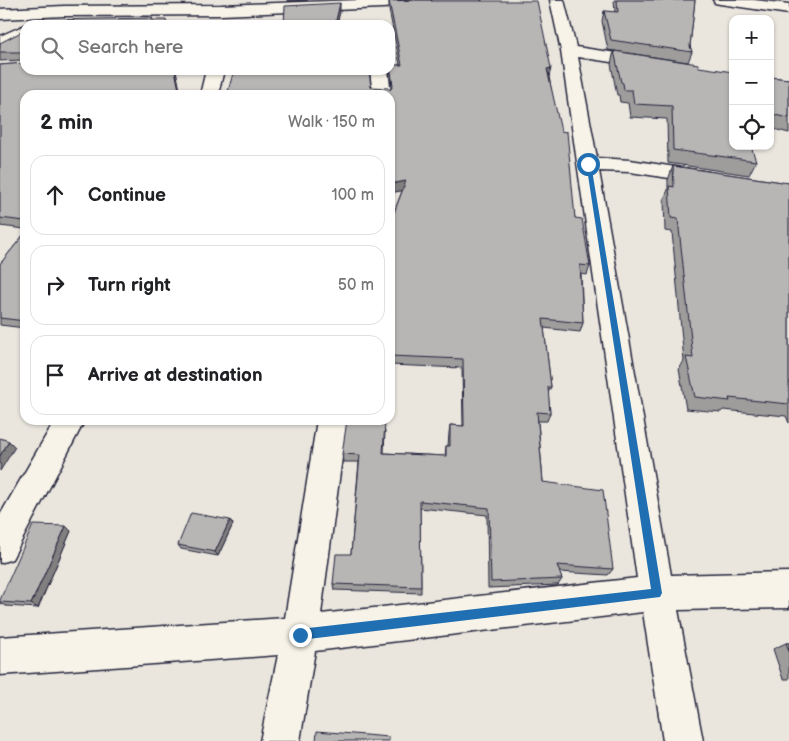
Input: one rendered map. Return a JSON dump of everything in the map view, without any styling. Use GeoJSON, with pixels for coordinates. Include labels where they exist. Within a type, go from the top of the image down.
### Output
{"type":"FeatureCollection","features":[{"type":"Feature","properties":{"kind":"street"},"geometry":{"type":"LineString","coordinates":[[45,20],[87,0]]}},
{"type":"Feature","properties":{"kind":"street"},"geometry":{"type":"LineString","coordinates":[[0,14],[64,11],[221,12],[371,7],[474,0]]}},
{"type":"Feature","properties":{"kind":"street"},"geometry":{"type":"LineString","coordinates":[[557,0],[569,51],[656,593],[683,741]]}},
{"type":"Feature","properties":{"kind":"street"},"geometry":{"type":"LineString","coordinates":[[720,0],[789,8]]}},
{"type":"Feature","properties":{"kind":"street"},"geometry":{"type":"LineString","coordinates":[[0,42],[20,32]]}},
{"type":"Feature","properties":{"kind":"street"},"geometry":{"type":"LineString","coordinates":[[569,51],[666,66]]}},
{"type":"Feature","properties":{"kind":"street"},"geometry":{"type":"LineString","coordinates":[[210,90],[214,75]]}},
{"type":"Feature","properties":{"kind":"street"},"geometry":{"type":"LineString","coordinates":[[380,75],[381,90]]}},
{"type":"Feature","properties":{"kind":"street"},"geometry":{"type":"LineString","coordinates":[[588,164],[630,166],[727,180]]}},
{"type":"Feature","properties":{"kind":"street"},"geometry":{"type":"LineString","coordinates":[[0,547],[67,425]]}},
{"type":"Feature","properties":{"kind":"street"},"geometry":{"type":"LineString","coordinates":[[280,741],[300,635],[331,425]]}},
{"type":"Feature","properties":{"kind":"street"},"geometry":{"type":"LineString","coordinates":[[0,656],[300,635],[656,593],[789,590]]}},
{"type":"Feature","properties":{"kind":"building"},"geometry":{"type":"Polygon","coordinates":[[[617,0],[695,0],[690,46],[692,52],[611,40],[604,11],[618,12],[617,0]]]}},
{"type":"Feature","properties":{"kind":"building"},"geometry":{"type":"Polygon","coordinates":[[[389,1],[537,1],[551,68],[547,69],[561,131],[567,132],[575,218],[582,219],[590,266],[580,265],[583,323],[543,319],[551,387],[548,387],[550,413],[537,412],[543,482],[603,490],[613,569],[557,565],[562,579],[491,582],[489,508],[420,501],[421,587],[333,584],[336,554],[351,554],[360,455],[342,454],[346,425],[385,425],[383,453],[446,456],[446,446],[450,446],[450,425],[464,426],[463,359],[395,356],[395,210],[406,181],[395,183],[395,90],[390,90],[393,86],[391,75],[395,75],[395,65],[402,65],[395,31],[395,20],[393,20],[389,1]]]}},
{"type":"Feature","properties":{"kind":"building"},"geometry":{"type":"Polygon","coordinates":[[[340,3],[336,20],[284,20],[285,6],[340,3]]]}},
{"type":"Feature","properties":{"kind":"building"},"geometry":{"type":"Polygon","coordinates":[[[153,18],[151,20],[45,20],[153,18]]]}},
{"type":"Feature","properties":{"kind":"building"},"geometry":{"type":"Polygon","coordinates":[[[20,33],[20,52],[0,52],[0,43],[20,33]]]}},
{"type":"Feature","properties":{"kind":"building"},"geometry":{"type":"Polygon","coordinates":[[[614,51],[698,64],[699,67],[729,71],[729,150],[752,150],[756,161],[673,150],[672,106],[634,104],[632,90],[624,90],[623,83],[621,82],[614,51]]]}},
{"type":"Feature","properties":{"kind":"building"},"geometry":{"type":"Polygon","coordinates":[[[20,63],[20,75],[176,75],[179,90],[20,90],[20,220],[0,218],[0,65],[20,63]]]}},
{"type":"Feature","properties":{"kind":"building"},"geometry":{"type":"Polygon","coordinates":[[[233,75],[370,75],[371,87],[388,88],[390,90],[228,90],[233,75]]]}},
{"type":"Feature","properties":{"kind":"building"},"geometry":{"type":"Polygon","coordinates":[[[774,77],[789,79],[789,118],[774,115],[774,77]]]}},
{"type":"Feature","properties":{"kind":"building"},"geometry":{"type":"Polygon","coordinates":[[[673,166],[789,183],[789,404],[729,398],[730,401],[695,397],[686,357],[693,358],[678,219],[671,218],[669,186],[674,187],[673,166]]]}},
{"type":"Feature","properties":{"kind":"building"},"geometry":{"type":"Polygon","coordinates":[[[20,239],[20,320],[0,318],[0,264],[20,239]]]}},
{"type":"Feature","properties":{"kind":"building"},"geometry":{"type":"Polygon","coordinates":[[[0,438],[9,441],[0,456],[0,438]]]}},
{"type":"Feature","properties":{"kind":"building"},"geometry":{"type":"Polygon","coordinates":[[[191,513],[230,520],[215,552],[178,545],[191,513]]]}},
{"type":"Feature","properties":{"kind":"building"},"geometry":{"type":"Polygon","coordinates":[[[33,525],[66,526],[31,604],[0,602],[0,600],[33,525]]]}},
{"type":"Feature","properties":{"kind":"building"},"geometry":{"type":"Polygon","coordinates":[[[317,731],[389,737],[389,741],[316,741],[317,731]]]}},
{"type":"Feature","properties":{"kind":"route"},"geometry":{"type":"LineString","coordinates":[[300,635],[656,593],[588,164]]}}]}
